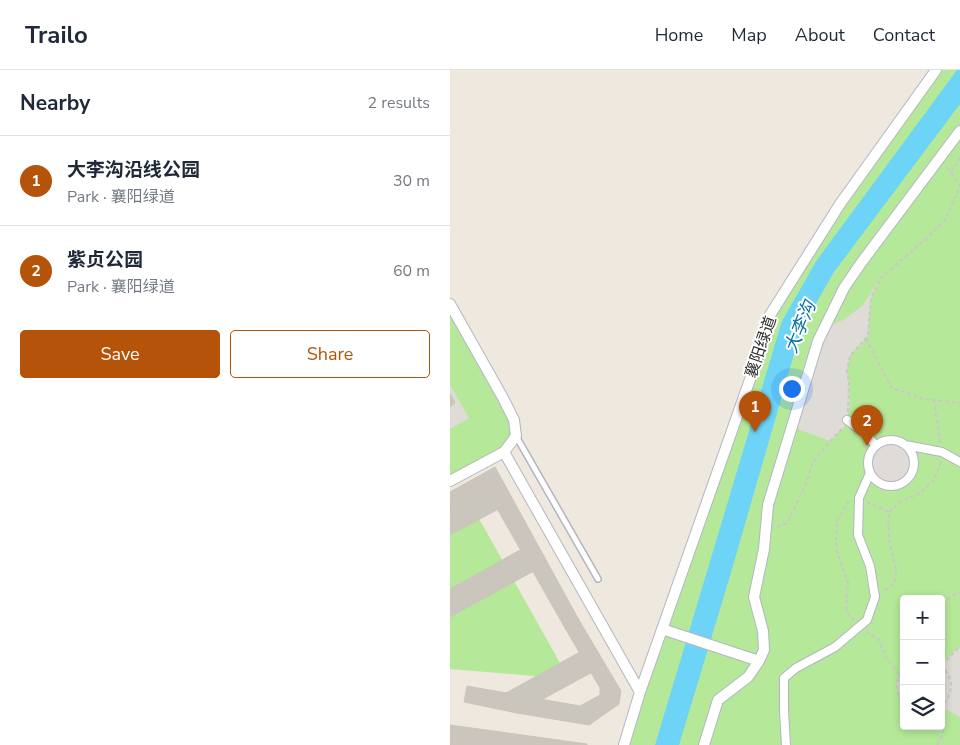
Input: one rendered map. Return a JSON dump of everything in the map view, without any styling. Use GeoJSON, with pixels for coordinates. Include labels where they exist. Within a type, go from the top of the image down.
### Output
{"type":"FeatureCollection","features":[{"type":"Feature","properties":{"kind":"street","name":"襄阳绿道"},"geometry":{"type":"LineString","coordinates":[[624,745],[640,692],[665,630],[754,368],[770,315],[840,204],[936,70]]}},
{"type":"Feature","properties":{"kind":"street"},"geometry":{"type":"LineString","coordinates":[[704,745],[718,700],[748,677],[760,661],[764,650],[763,632],[754,597],[764,549],[768,505],[818,341],[844,288],[960,131]]}},
{"type":"Feature","properties":{"kind":"street"},"geometry":{"type":"LineString","coordinates":[[450,304],[503,398],[514,420],[516,436],[504,452],[450,482]]}},
{"type":"Feature","properties":{"kind":"street"},"geometry":{"type":"LineString","coordinates":[[847,420],[864,431],[876,446]]}},
{"type":"Feature","properties":{"kind":"street"},"geometry":{"type":"LineString","coordinates":[[786,745],[784,678],[796,668],[835,647],[867,620],[874,597],[870,566],[858,534],[859,498],[870,473],[869,459],[871,452],[876,446],[890,441],[898,442],[910,450],[914,464],[908,478],[902,483],[888,486],[881,484],[870,473]]}},
{"type":"Feature","properties":{"kind":"street"},"geometry":{"type":"LineString","coordinates":[[904,445],[942,452],[960,462]]}},
{"type":"Feature","properties":{"kind":"street"},"geometry":{"type":"LineString","coordinates":[[504,452],[640,692]]}},
{"type":"Feature","properties":{"kind":"street"},"geometry":{"type":"LineString","coordinates":[[665,630],[760,661]]}},
{"type":"Feature","properties":{"kind":"lane"},"geometry":{"type":"LineString","coordinates":[[516,436],[598,579]]}},
{"type":"Feature","properties":{"kind":"path"},"geometry":{"type":"LineString","coordinates":[[766,533],[787,523],[805,486],[813,462],[844,427],[850,403],[847,371],[850,356],[868,336],[871,298],[881,278],[927,238],[944,220],[960,186],[941,157]]}},
{"type":"Feature","properties":{"kind":"path"},"geometry":{"type":"LineString","coordinates":[[950,172],[960,157]]}},
{"type":"Feature","properties":{"kind":"path"},"geometry":{"type":"LineString","coordinates":[[866,339],[892,388],[924,399],[960,403]]}},
{"type":"Feature","properties":{"kind":"path"},"geometry":{"type":"LineString","coordinates":[[889,512],[900,502],[920,493],[934,480],[942,460],[942,452],[934,400]]}},
{"type":"Feature","properties":{"kind":"path"},"geometry":{"type":"LineString","coordinates":[[945,600],[960,592]]}},
{"type":"Feature","properties":{"kind":"path"},"geometry":{"type":"LineString","coordinates":[[945,661],[960,646]]}},
{"type":"Feature","properties":{"kind":"path"},"geometry":{"type":"LineString","coordinates":[[945,669],[951,681],[951,690],[945,703]]}},
{"type":"Feature","properties":{"kind":"path"},"geometry":{"type":"LineString","coordinates":[[900,673],[897,683],[897,692],[900,697]]}},
{"type":"Feature","properties":{"kind":"path"},"geometry":{"type":"LineString","coordinates":[[937,745],[943,734],[943,730]]}},
{"type":"Feature","properties":{"kind":"green space"},"geometry":{"type":"Polygon","coordinates":[[[936,70],[960,70],[960,745],[624,745],[770,315],[936,70]]]}},
{"type":"Feature","properties":{"kind":"green space"},"geometry":{"type":"Polygon","coordinates":[[[450,304],[503,398],[516,436],[504,452],[450,481],[450,304]]]}},
{"type":"Feature","properties":{"kind":"green space"},"geometry":{"type":"Polygon","coordinates":[[[477,515],[569,679],[450,669],[450,529],[477,515]]]}},
{"type":"Feature","properties":{"kind":"shaded area"},"geometry":{"type":"Polygon","coordinates":[[[881,278],[871,298],[868,336],[850,356],[847,371],[850,405],[844,427],[830,441],[792,427],[825,327],[843,320],[862,306],[881,278]]]}},
{"type":"Feature","properties":{"kind":"shaded area"},"geometry":{"type":"Polygon","coordinates":[[[450,385],[469,418],[450,429],[450,385]]]}},
{"type":"Feature","properties":{"kind":"shaded area"},"geometry":{"type":"Polygon","coordinates":[[[891,440],[904,444],[910,450],[914,463],[910,476],[904,482],[891,486],[878,482],[872,476],[868,463],[872,450],[878,444],[891,440]]]}},
{"type":"Feature","properties":{"kind":"shaded area"},"geometry":{"type":"Polygon","coordinates":[[[957,648],[960,648],[960,717],[945,709],[945,661],[957,648]]]}},
{"type":"Feature","properties":{"kind":"shaded area"},"geometry":{"type":"Polygon","coordinates":[[[900,677],[900,696],[897,683],[900,677]]]}},
{"type":"Feature","properties":{"kind":"water","name":"大李沟"},"geometry":{"type":"Polygon","coordinates":[[[957,70],[960,70],[960,104],[834,272],[801,330],[679,745],[655,745],[782,321],[817,260],[957,70]]]}},
{"type":"Feature","properties":{"kind":"building"},"geometry":{"type":"Polygon","coordinates":[[[450,393],[455,403],[450,407],[450,393]]]}},
{"type":"Feature","properties":{"kind":"building"},"geometry":{"type":"Polygon","coordinates":[[[495,467],[579,620],[565,628],[487,491],[450,512],[450,492],[495,467]]]}},
{"type":"Feature","properties":{"kind":"building"},"geometry":{"type":"Polygon","coordinates":[[[491,479],[506,505],[450,535],[450,501],[491,479]]]}},
{"type":"Feature","properties":{"kind":"building"},"geometry":{"type":"Polygon","coordinates":[[[529,545],[541,567],[450,617],[450,589],[529,545]]]}},
{"type":"Feature","properties":{"kind":"building"},"geometry":{"type":"Polygon","coordinates":[[[579,620],[621,691],[619,704],[589,725],[464,702],[467,686],[580,706],[600,695],[600,688],[565,628],[579,620]]]}},
{"type":"Feature","properties":{"kind":"building"},"geometry":{"type":"Polygon","coordinates":[[[589,647],[600,668],[517,713],[506,693],[589,647]]]}},
{"type":"Feature","properties":{"kind":"building"},"geometry":{"type":"Polygon","coordinates":[[[450,725],[587,744],[587,745],[450,745],[450,725]]]}},
{"type":"Feature","properties":{"kind":"place","name":"大李沟沿线公园"},"geometry":{"type":"Point","coordinates":[755,432]}},
{"type":"Feature","properties":{"kind":"place","name":"紫贞公园"},"geometry":{"type":"Point","coordinates":[867,446]}}]}
